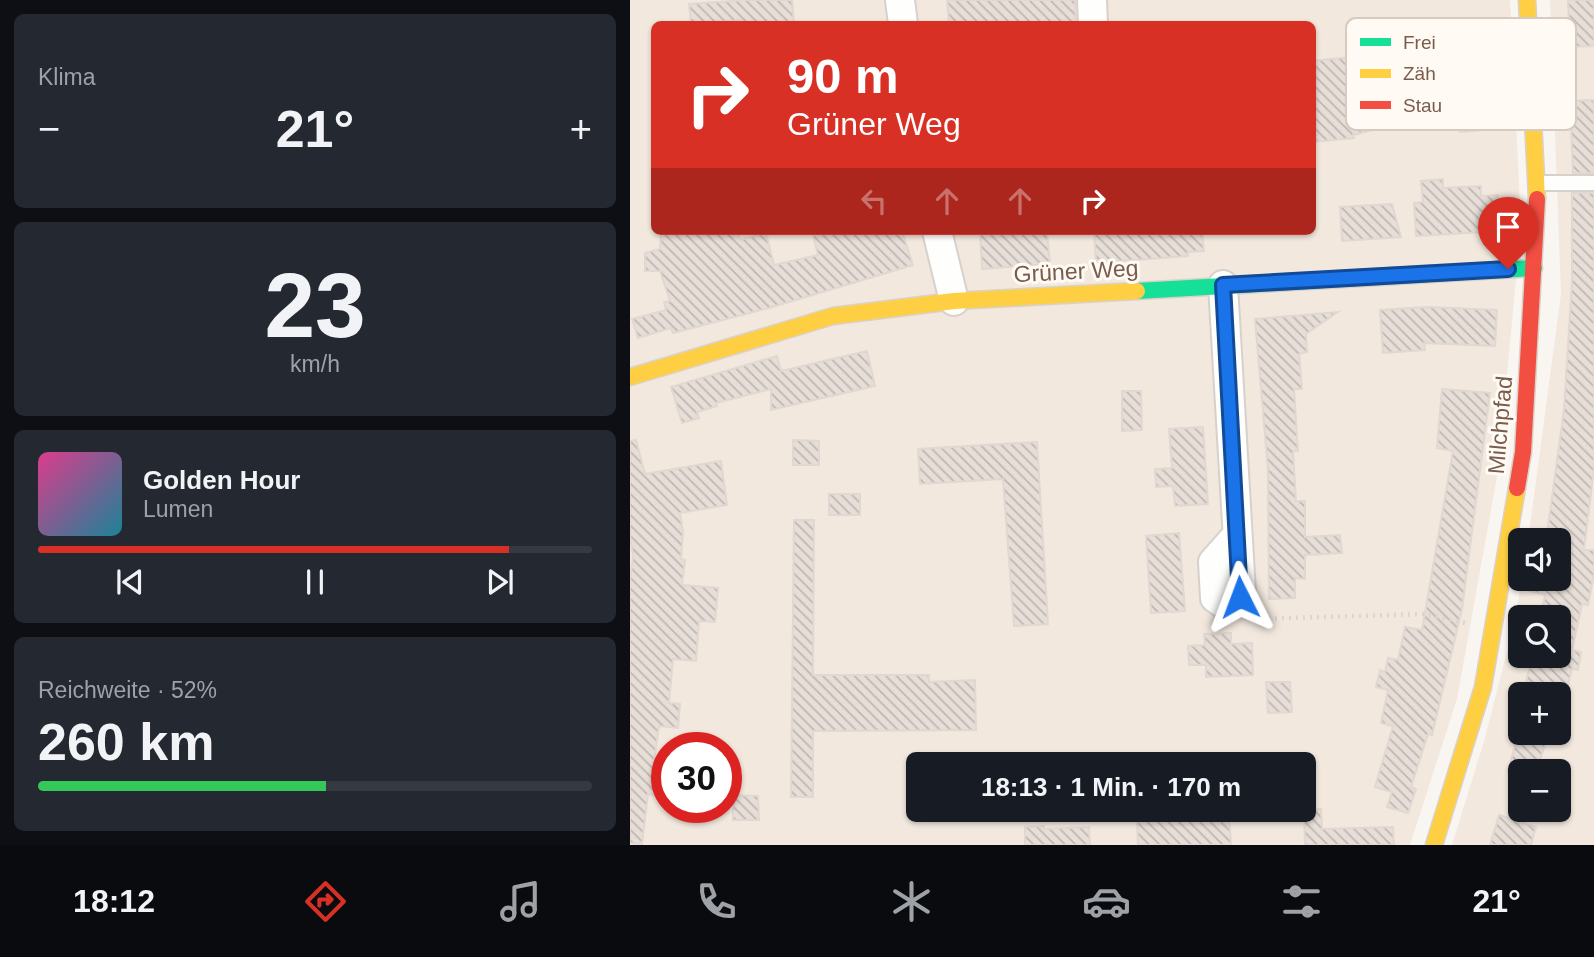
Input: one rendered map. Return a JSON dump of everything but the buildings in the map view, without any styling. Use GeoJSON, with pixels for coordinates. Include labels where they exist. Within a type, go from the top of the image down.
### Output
{"type":"FeatureCollection","features":[{"type":"Feature","properties":{"kind":"street"},"geometry":{"type":"LineString","coordinates":[[900,0],[902,21]]}},
{"type":"Feature","properties":{"kind":"street"},"geometry":{"type":"LineString","coordinates":[[1092,0],[1093,21]]}},
{"type":"Feature","properties":{"kind":"street","name":"Milchpfad"},"geometry":{"type":"LineString","coordinates":[[1527,0],[1528,18]]}},
{"type":"Feature","properties":{"kind":"street","name":"Milchpfad"},"geometry":{"type":"LineString","coordinates":[[1434,845],[1483,687],[1523,452],[1537,183],[1534,130]]}},
{"type":"Feature","properties":{"kind":"street"},"geometry":{"type":"LineString","coordinates":[[938,235],[954,301]]}},
{"type":"Feature","properties":{"kind":"street","name":"Grüner Weg"},"geometry":{"type":"LineString","coordinates":[[630,377],[833,316],[954,301],[1534,268]]}},
{"type":"Feature","properties":{"kind":"street"},"geometry":{"type":"LineString","coordinates":[[1223,285],[1236,537],[1213,562],[1215,598],[1219,603],[1230,604],[1240,597]]}},
{"type":"Feature","properties":{"kind":"lane"},"geometry":{"type":"LineString","coordinates":[[1537,183],[1594,183]]}},
{"type":"Feature","properties":{"kind":"path"},"geometry":{"type":"LineString","coordinates":[[1240,597],[1246,619],[1424,614],[1493,629]]}},
{"type":"Feature","properties":{"kind":"shaded area"},"geometry":{"type":"Polygon","coordinates":[[[630,0],[1510,0],[1511,18],[1346,18],[1346,130],[1516,130],[1521,226],[1498,471],[1457,699],[1410,845],[630,845],[630,0]]]}},
{"type":"Feature","properties":{"kind":"shaded area"},"geometry":{"type":"Polygon","coordinates":[[[1550,0],[1594,0],[1594,845],[1452,845],[1485,738],[1508,648],[1508,668],[1571,668],[1571,605],[1517,605],[1520,591],[1571,591],[1571,528],[1530,528],[1561,294],[1555,130],[1576,130],[1576,18],[1551,18],[1550,0]]]}},
{"type":"Feature","properties":{"kind":"traffic: fast"},"geometry":{"type":"LineString","coordinates":[[1137,291],[1534,268]]}},
{"type":"Feature","properties":{"kind":"traffic: slow"},"geometry":{"type":"LineString","coordinates":[[1527,0],[1528,18]]}},
{"type":"Feature","properties":{"kind":"traffic: slow"},"geometry":{"type":"LineString","coordinates":[[1534,130],[1537,199]]}},
{"type":"Feature","properties":{"kind":"traffic: slow"},"geometry":{"type":"LineString","coordinates":[[630,377],[833,316],[954,301],[1137,291]]}},
{"type":"Feature","properties":{"kind":"traffic: slow"},"geometry":{"type":"LineString","coordinates":[[1434,845],[1483,687],[1517,488]]}},
{"type":"Feature","properties":{"kind":"traffic: jam"},"geometry":{"type":"LineString","coordinates":[[1517,488],[1523,452],[1537,199]]}},
{"type":"Feature","properties":{"kind":"route"},"geometry":{"type":"LineString","coordinates":[[1240,597],[1223,285],[1508,269]]}}]}
